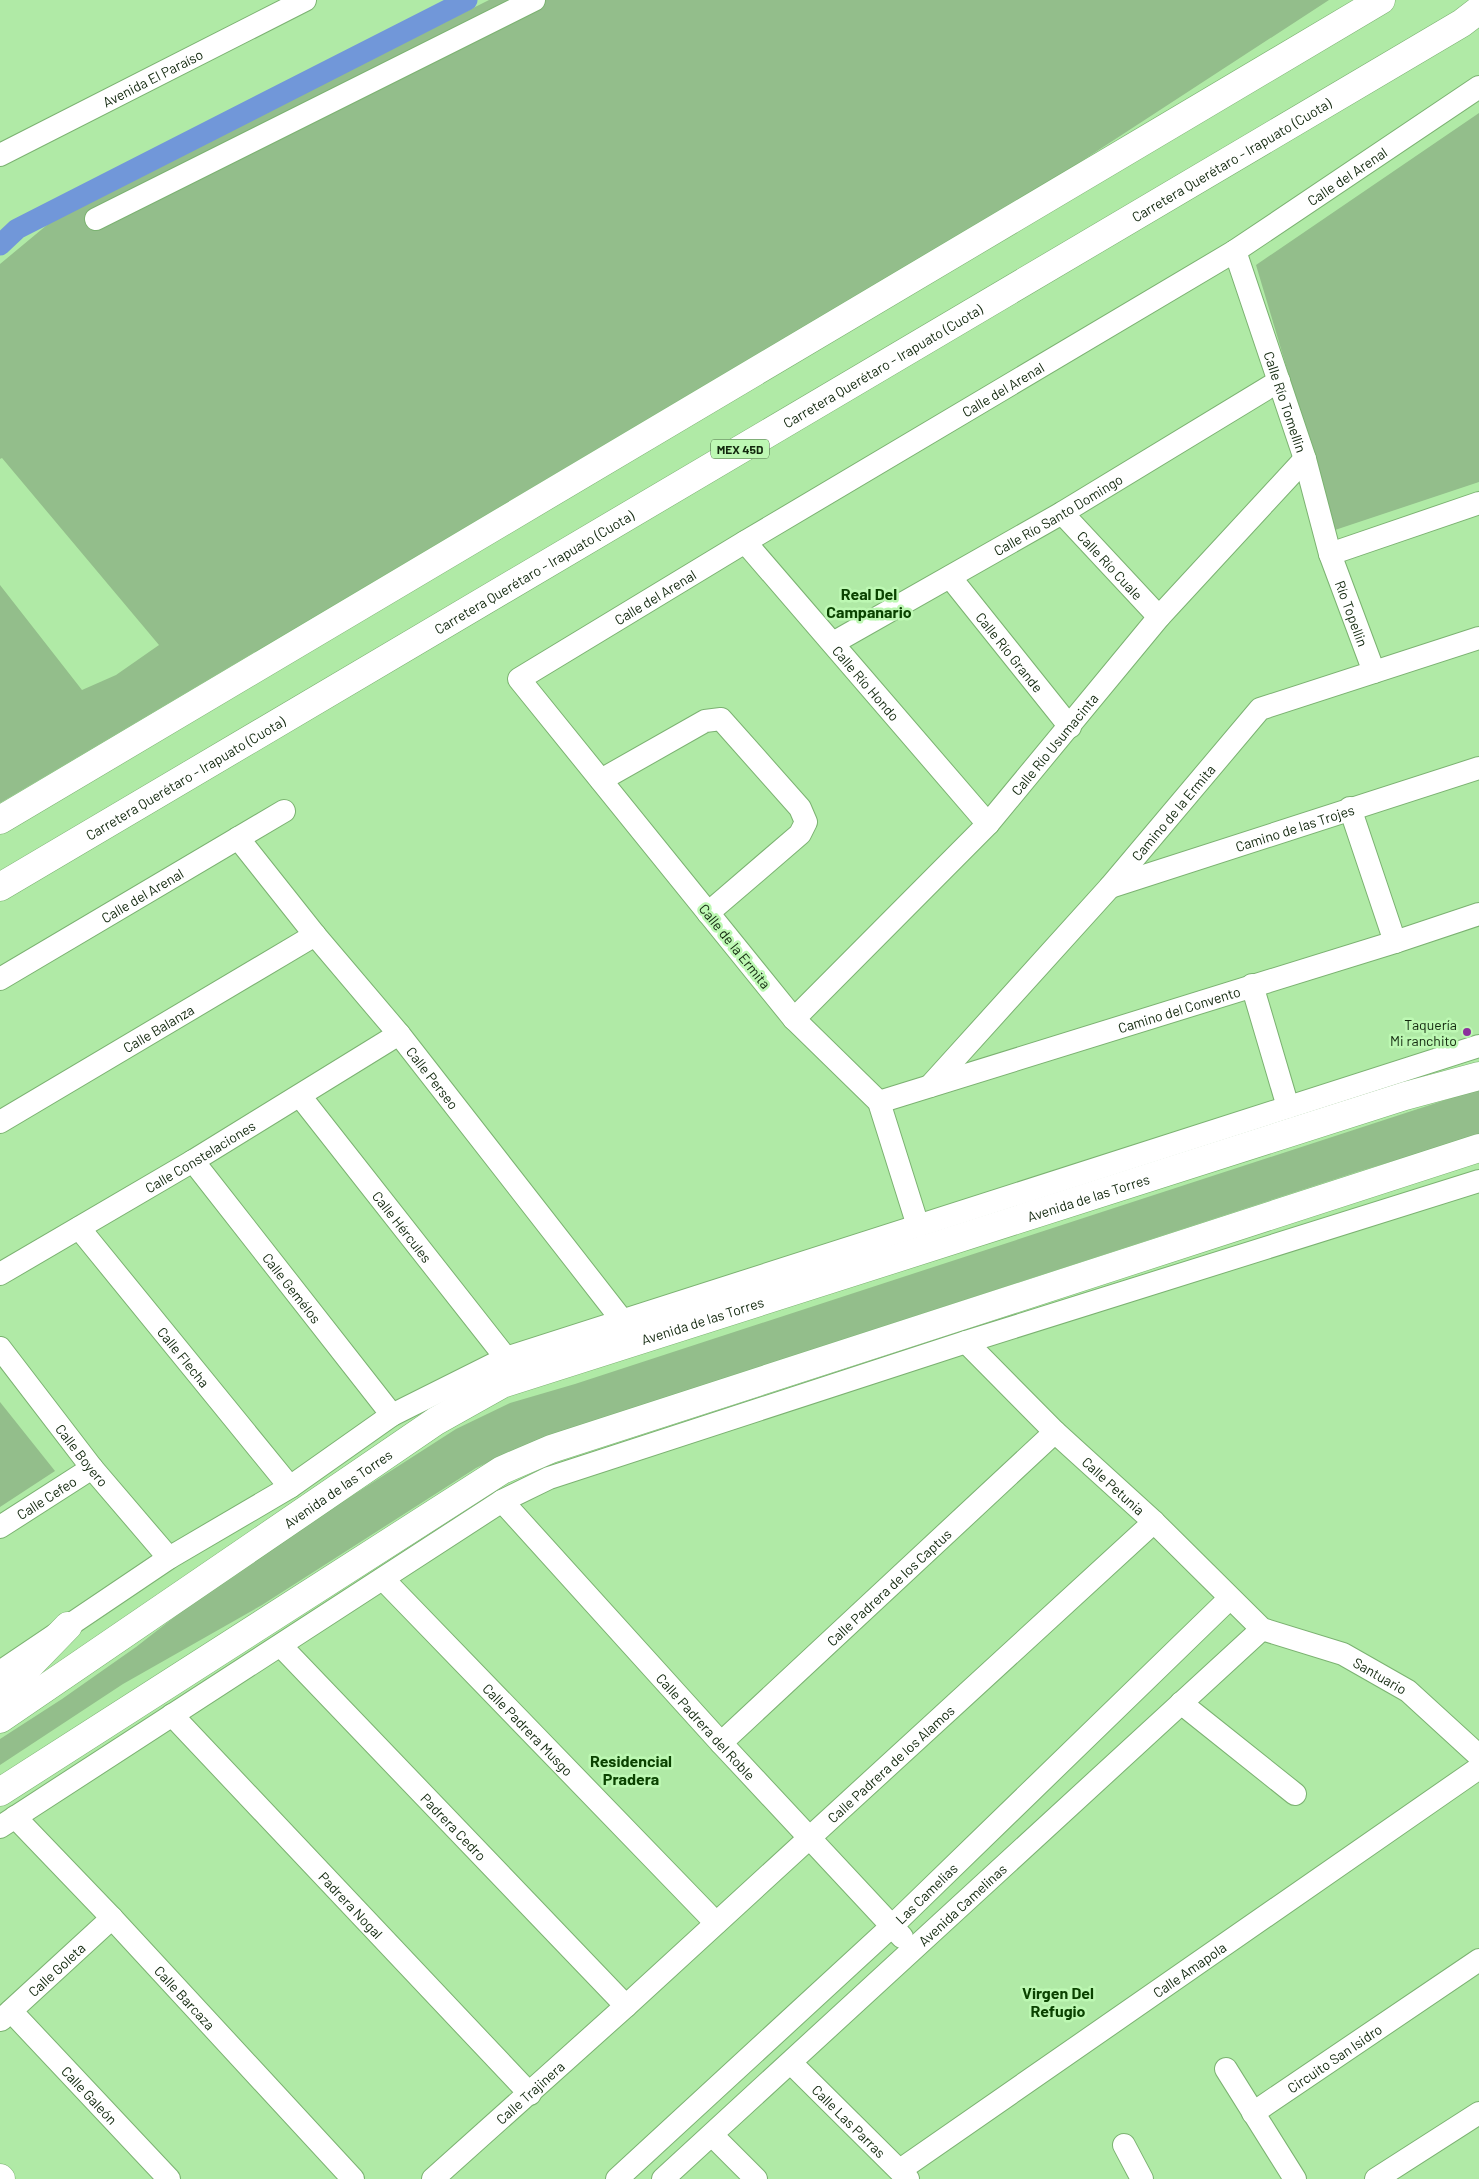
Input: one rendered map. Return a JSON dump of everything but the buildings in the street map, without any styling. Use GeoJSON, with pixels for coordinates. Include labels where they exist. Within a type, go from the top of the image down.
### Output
{"type":"FeatureCollection","features":[{"type":"Feature","properties":{"kind":"main road"},"geometry":{"type":"LineString","coordinates":[[0,820],[1381,0]]}},
{"type":"Feature","properties":{"kind":"main road","name":"Carretera Querétaro - Irapuato (Cuota)"},"geometry":{"type":"LineString","coordinates":[[0,887],[1453,28],[1479,10]]}},
{"type":"Feature","properties":{"kind":"main road","name":"Avenida de las Torres"},"geometry":{"type":"LineString","coordinates":[[0,1719],[436,1421],[502,1384],[1405,1096],[1479,1076]]}},
{"type":"Feature","properties":{"kind":"main road"},"geometry":{"type":"LineString","coordinates":[[0,1792],[502,1470],[551,1450],[1479,1148]]}},
{"type":"Feature","properties":{"kind":"main road"},"geometry":{"type":"LineString","coordinates":[[0,1696],[68,1626]]}},
{"type":"Feature","properties":{"kind":"street","name":"Avenida El Paraíso"},"geometry":{"type":"LineString","coordinates":[[0,154],[305,0]]}},
{"type":"Feature","properties":{"kind":"street"},"geometry":{"type":"LineString","coordinates":[[96,219],[534,0]]}},
{"type":"Feature","properties":{"kind":"street","name":"Calle del Arenal"},"geometry":{"type":"LineString","coordinates":[[519,680],[745,542],[1234,251],[1479,87]]}},
{"type":"Feature","properties":{"kind":"street","name":"Calle Río Tomellin"},"geometry":{"type":"LineString","coordinates":[[1234,251],[1305,460],[1330,554]]}},
{"type":"Feature","properties":{"kind":"street","name":"Calle Río Santo Domingo"},"geometry":{"type":"LineString","coordinates":[[833,643],[1062,513],[1279,381]]}},
{"type":"Feature","properties":{"kind":"street","name":"Calle Río Usumacinta"},"geometry":{"type":"LineString","coordinates":[[794,1019],[988,824],[1159,617],[1305,460]]}},
{"type":"Feature","properties":{"kind":"street"},"geometry":{"type":"LineString","coordinates":[[1330,554],[1479,503]]}},
{"type":"Feature","properties":{"kind":"street","name":"Calle Río Cuale"},"geometry":{"type":"LineString","coordinates":[[1062,513],[1159,617]]}},
{"type":"Feature","properties":{"kind":"street","name":"Calle Río Hondo"},"geometry":{"type":"LineString","coordinates":[[745,542],[988,824]]}},
{"type":"Feature","properties":{"kind":"street","name":"Río Topellin"},"geometry":{"type":"LineString","coordinates":[[1330,554],[1374,672]]}},
{"type":"Feature","properties":{"kind":"street","name":"Calle Río Grande"},"geometry":{"type":"LineString","coordinates":[[950,577],[1070,727]]}},
{"type":"Feature","properties":{"kind":"street","name":"Camino de la Ermita"},"geometry":{"type":"LineString","coordinates":[[930,1086],[1109,888],[1260,709],[1479,638]]}},
{"type":"Feature","properties":{"kind":"street","name":"Calle de la Ermita"},"geometry":{"type":"LineString","coordinates":[[519,680],[794,1019],[879,1102],[918,1226]]}},
{"type":"Feature","properties":{"kind":"street"},"geometry":{"type":"LineString","coordinates":[[601,780],[705,720],[721,719],[800,808],[806,822],[800,834],[708,913]]}},
{"type":"Feature","properties":{"kind":"street","name":"Camino de las Trojes"},"geometry":{"type":"LineString","coordinates":[[1109,888],[1350,808],[1479,768]]}},
{"type":"Feature","properties":{"kind":"street"},"geometry":{"type":"LineString","coordinates":[[1350,808],[1396,942]]}},
{"type":"Feature","properties":{"kind":"street","name":"Calle del Arenal"},"geometry":{"type":"LineString","coordinates":[[0,979],[284,811]]}},
{"type":"Feature","properties":{"kind":"street","name":"Calle Perseo"},"geometry":{"type":"LineString","coordinates":[[238,838],[315,936],[399,1034],[622,1320]]}},
{"type":"Feature","properties":{"kind":"street","name":"Camino del Convento"},"geometry":{"type":"LineString","coordinates":[[879,1102],[1396,942],[1479,914]]}},
{"type":"Feature","properties":{"kind":"street","name":"Calle Balanza"},"geometry":{"type":"LineString","coordinates":[[0,1122],[315,936]]}},
{"type":"Feature","properties":{"kind":"street"},"geometry":{"type":"LineString","coordinates":[[1252,985],[1288,1107]]}},
{"type":"Feature","properties":{"kind":"street","name":"Calle Constelaciones"},"geometry":{"type":"LineString","coordinates":[[0,1274],[192,1161],[399,1034]]}},
{"type":"Feature","properties":{"kind":"street","name":"Avenida de las Torres"},"geometry":{"type":"LineString","coordinates":[[0,1672],[170,1558],[290,1487],[392,1415],[506,1358],[1479,1046]]}},
{"type":"Feature","properties":{"kind":"street","name":"Calle Hércules"},"geometry":{"type":"LineString","coordinates":[[300,1096],[506,1358]]}},
{"type":"Feature","properties":{"kind":"street","name":"Calle Gemélos"},"geometry":{"type":"LineString","coordinates":[[192,1161],[392,1415]]}},
{"type":"Feature","properties":{"kind":"street"},"geometry":{"type":"LineString","coordinates":[[7,1822],[502,1501],[549,1478],[966,1342],[1479,1181]]}},
{"type":"Feature","properties":{"kind":"street","name":"Calle Flecha"},"geometry":{"type":"LineString","coordinates":[[79,1228],[290,1487]]}},
{"type":"Feature","properties":{"kind":"street","name":"Calle Petunia"},"geometry":{"type":"LineString","coordinates":[[966,1342],[1055,1432],[1154,1522],[1229,1599],[1262,1629]]}},
{"type":"Feature","properties":{"kind":"street","name":"Calle Boyero"},"geometry":{"type":"LineString","coordinates":[[0,1348],[92,1468],[170,1558]]}},
{"type":"Feature","properties":{"kind":"street","name":"Calle Padrera de los Captus"},"geometry":{"type":"LineString","coordinates":[[720,1743],[1055,1432]]}},
{"type":"Feature","properties":{"kind":"street","name":"Calle Cefeo"},"geometry":{"type":"LineString","coordinates":[[0,1527],[92,1468]]}},
{"type":"Feature","properties":{"kind":"street","name":"Calle Padrera del Roble"},"geometry":{"type":"LineString","coordinates":[[502,1501],[720,1743],[914,1949]]}},
{"type":"Feature","properties":{"kind":"street","name":"Calle Padrera de los Alamos"},"geometry":{"type":"LineString","coordinates":[[626,2006],[1154,1522]]}},
{"type":"Feature","properties":{"kind":"street","name":"Calle Padrera Musgo"},"geometry":{"type":"LineString","coordinates":[[383,1579],[716,1922]]}},
{"type":"Feature","properties":{"kind":"street","name":"Las Camelias"},"geometry":{"type":"LineString","coordinates":[[616,2179],[892,1926],[1229,1599]]}},
{"type":"Feature","properties":{"kind":"street","name":"Avenida Camelinas"},"geometry":{"type":"LineString","coordinates":[[663,2179],[1262,1629]]}},
{"type":"Feature","properties":{"kind":"street","name":"Santuario"},"geometry":{"type":"LineString","coordinates":[[1262,1629],[1343,1654],[1408,1691],[1479,1756]]}},
{"type":"Feature","properties":{"kind":"street","name":"Padrera Cedro"},"geometry":{"type":"LineString","coordinates":[[281,1646],[626,2006]]}},
{"type":"Feature","properties":{"kind":"street"},"geometry":{"type":"LineString","coordinates":[[1181,1703],[1296,1794]]}},
{"type":"Feature","properties":{"kind":"street","name":"Padrera Nogal"},"geometry":{"type":"LineString","coordinates":[[172,1715],[530,2094]]}},
{"type":"Feature","properties":{"kind":"street","name":"Calle Amapola"},"geometry":{"type":"LineString","coordinates":[[904,2175],[1479,1768]]}},
{"type":"Feature","properties":{"kind":"street","name":"Calle Barcaza"},"geometry":{"type":"LineString","coordinates":[[7,1822],[112,1918],[353,2179]]}},
{"type":"Feature","properties":{"kind":"street","name":"Calle Goleta"},"geometry":{"type":"LineString","coordinates":[[6,2016],[112,1918]]}},
{"type":"Feature","properties":{"kind":"street","name":"Circuito San Isidro"},"geometry":{"type":"LineString","coordinates":[[1253,2113],[1479,1960]]}},
{"type":"Feature","properties":{"kind":"street","name":"Calle Trajinera"},"geometry":{"type":"LineString","coordinates":[[433,2179],[626,2006]]}},
{"type":"Feature","properties":{"kind":"street","name":"Calle Galeón"},"geometry":{"type":"LineString","coordinates":[[6,2016],[169,2179]]}},
{"type":"Feature","properties":{"kind":"street","name":"Calle Las Parras"},"geometry":{"type":"LineString","coordinates":[[791,2062],[904,2175]]}},
{"type":"Feature","properties":{"kind":"street"},"geometry":{"type":"LineString","coordinates":[[1226,2069],[1295,2179]]}},
{"type":"Feature","properties":{"kind":"street"},"geometry":{"type":"LineString","coordinates":[[1376,2179],[1476,2120]]}},
{"type":"Feature","properties":{"kind":"street"},"geometry":{"type":"LineString","coordinates":[[712,2135],[756,2179]]}},
{"type":"Feature","properties":{"kind":"street"},"geometry":{"type":"LineString","coordinates":[[1124,2145],[1142,2179]]}},
{"type":"Feature","properties":{"kind":"green space"},"geometry":{"type":"Polygon","coordinates":[[[489,0],[1329,0],[1071,168],[0,803],[0,585],[82,690],[116,675],[159,645],[2,458],[0,459],[0,264],[53,220],[489,0]]]}},
{"type":"Feature","properties":{"kind":"green space"},"geometry":{"type":"Polygon","coordinates":[[[1479,113],[1479,482],[1335,530],[1256,265],[1479,113]]]}},
{"type":"Feature","properties":{"kind":"green space"},"geometry":{"type":"Polygon","coordinates":[[[1479,1089],[1479,1135],[1360,1171],[740,1373],[518,1448],[476,1468],[262,1605],[123,1684],[0,1765],[0,1739],[62,1699],[136,1647],[227,1576],[456,1429],[510,1403],[575,1384],[1479,1089]]]}},
{"type":"Feature","properties":{"kind":"green space"},"geometry":{"type":"Polygon","coordinates":[[[0,1402],[55,1471],[0,1507],[0,1402]]]}},
{"type":"Feature","properties":{"kind":"waterway"},"geometry":{"type":"LineString","coordinates":[[0,245],[17,229],[467,0]]}},
{"type":"Feature","properties":{"kind":"place","name":"Taquería Mi ranchito"},"geometry":{"type":"Point","coordinates":[1467,1032]}},
{"type":"Feature","properties":{"kind":"district","name":"Real Del Campanario"},"geometry":{"type":"Point","coordinates":[869,602]}},
{"type":"Feature","properties":{"kind":"district","name":"Residencial Pradera"},"geometry":{"type":"Point","coordinates":[631,1769]}},
{"type":"Feature","properties":{"kind":"district","name":"Virgen Del Refugio"},"geometry":{"type":"Point","coordinates":[1058,2001]}}]}
